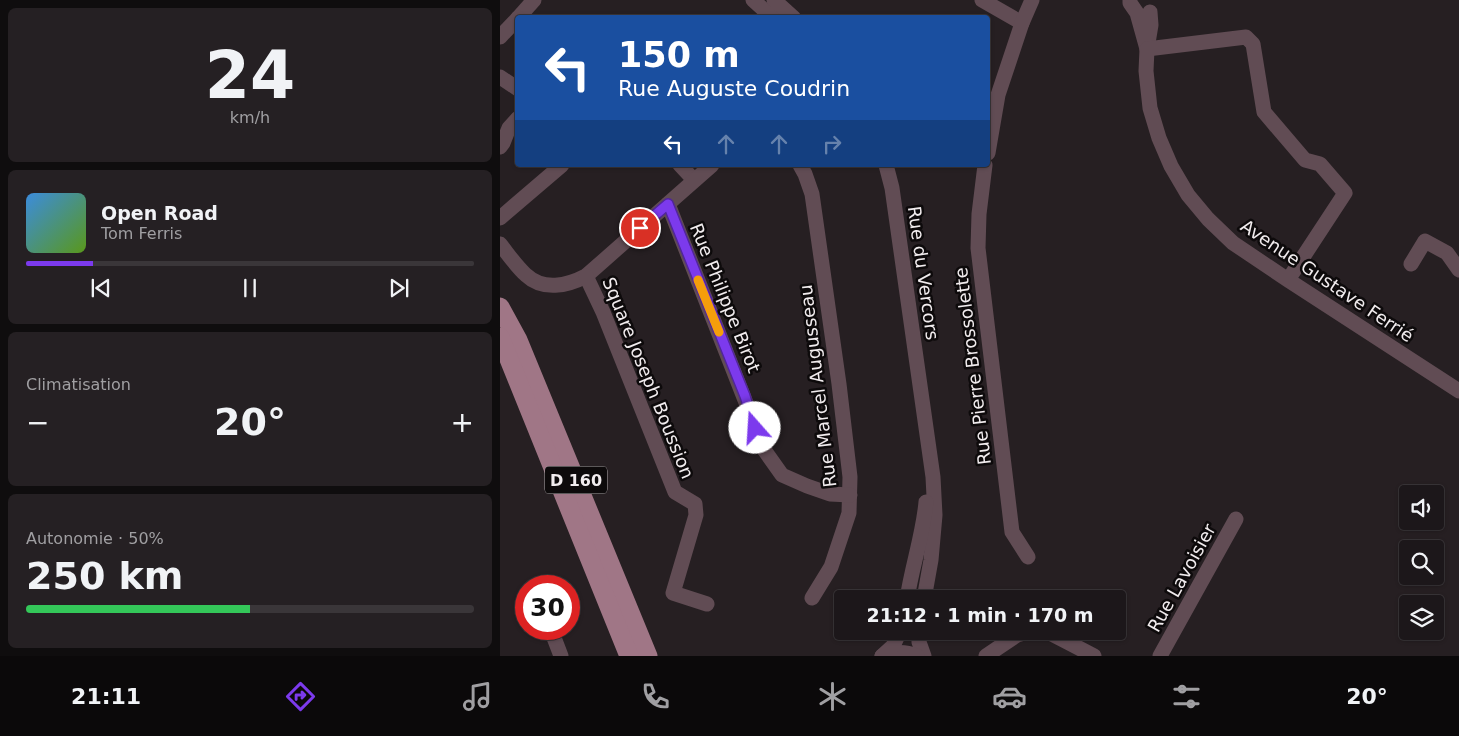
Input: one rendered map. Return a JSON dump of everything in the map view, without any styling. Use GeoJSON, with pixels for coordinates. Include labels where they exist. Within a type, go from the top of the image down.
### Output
{"type":"FeatureCollection","features":[{"type":"Feature","properties":{"kind":"main road","name":"D 160"},"geometry":{"type":"LineString","coordinates":[[500,307],[518,340],[648,656]]}},
{"type":"Feature","properties":{"kind":"main road","name":"D 160"},"geometry":{"type":"LineString","coordinates":[[500,337],[629,656]]}},
{"type":"Feature","properties":{"kind":"main road"},"geometry":{"type":"LineString","coordinates":[[616,576],[636,608],[656,656]]}},
{"type":"Feature","properties":{"kind":"street"},"geometry":{"type":"LineString","coordinates":[[521,15],[534,0]]}},
{"type":"Feature","properties":{"kind":"street"},"geometry":{"type":"LineString","coordinates":[[753,0],[770,15]]}},
{"type":"Feature","properties":{"kind":"street"},"geometry":{"type":"LineString","coordinates":[[774,0],[791,15]]}},
{"type":"Feature","properties":{"kind":"street"},"geometry":{"type":"LineString","coordinates":[[982,0],[1022,23]]}},
{"type":"Feature","properties":{"kind":"street","name":"Rue Pierre Brossolette"},"geometry":{"type":"LineString","coordinates":[[990,136],[998,95],[1022,23],[1032,0]]}},
{"type":"Feature","properties":{"kind":"street","name":"Avenue Gustave Ferrié"},"geometry":{"type":"LineString","coordinates":[[1143,6],[1150,108],[1172,166],[1188,195],[1208,219],[1233,243],[1288,280],[1458,387]]}},
{"type":"Feature","properties":{"kind":"street"},"geometry":{"type":"LineString","coordinates":[[500,37],[515,21]]}},
{"type":"Feature","properties":{"kind":"street"},"geometry":{"type":"LineString","coordinates":[[1147,49],[1246,37],[1254,44],[1264,112],[1305,160],[1320,164],[1345,193],[1288,280]]}},
{"type":"Feature","properties":{"kind":"street"},"geometry":{"type":"LineString","coordinates":[[500,77],[515,87]]}},
{"type":"Feature","properties":{"kind":"street"},"geometry":{"type":"LineString","coordinates":[[500,147],[509,128],[515,121]]}},
{"type":"Feature","properties":{"kind":"street"},"geometry":{"type":"LineString","coordinates":[[500,218],[560,167]]}},
{"type":"Feature","properties":{"kind":"street"},"geometry":{"type":"LineString","coordinates":[[682,167],[694,180]]}},
{"type":"Feature","properties":{"kind":"street"},"geometry":{"type":"LineString","coordinates":[[500,244],[526,275],[536,281],[550,286],[575,282],[586,276],[710,167]]}},
{"type":"Feature","properties":{"kind":"street","name":"Rue Marcel Augusseau"},"geometry":{"type":"LineString","coordinates":[[801,167],[812,194],[850,477],[849,513],[831,567],[812,598]]}},
{"type":"Feature","properties":{"kind":"street","name":"Rue du Vercors"},"geometry":{"type":"LineString","coordinates":[[887,167],[892,188],[933,478],[935,515],[931,560],[926,590]]}},
{"type":"Feature","properties":{"kind":"street","name":"Rue Pierre Brossolette"},"geometry":{"type":"LineString","coordinates":[[984,167],[979,214],[978,248],[1012,532],[1028,557]]}},
{"type":"Feature","properties":{"kind":"street","name":"Rue Philippe Birot"},"geometry":{"type":"LineString","coordinates":[[668,204],[765,451],[782,475],[830,494],[850,495]]}},
{"type":"Feature","properties":{"kind":"street"},"geometry":{"type":"LineString","coordinates":[[1411,264],[1425,241],[1447,253],[1459,270]]}},
{"type":"Feature","properties":{"kind":"street","name":"Square Joseph Boussion"},"geometry":{"type":"LineString","coordinates":[[586,276],[603,312],[675,492],[695,504],[696,515],[673,593],[708,604]]}},
{"type":"Feature","properties":{"kind":"street","name":"Rue du Vercors"},"geometry":{"type":"LineString","coordinates":[[908,590],[925,519],[926,500],[920,386]]}},
{"type":"Feature","properties":{"kind":"street","name":"Rue Lavoisier"},"geometry":{"type":"LineString","coordinates":[[1160,656],[1236,519]]}},
{"type":"Feature","properties":{"kind":"street"},"geometry":{"type":"LineString","coordinates":[[555,640],[561,656]]}},
{"type":"Feature","properties":{"kind":"street"},"geometry":{"type":"LineString","coordinates":[[882,656],[893,646],[896,640]]}},
{"type":"Feature","properties":{"kind":"street"},"geometry":{"type":"LineString","coordinates":[[919,640],[924,656]]}},
{"type":"Feature","properties":{"kind":"street"},"geometry":{"type":"LineString","coordinates":[[986,656],[1010,640]]}},
{"type":"Feature","properties":{"kind":"street"},"geometry":{"type":"LineString","coordinates":[[1063,640],[1094,656]]}},
{"type":"Feature","properties":{"kind":"street"},"geometry":{"type":"LineString","coordinates":[[882,656],[894,652],[907,652],[917,656]]}},
{"type":"Feature","properties":{"kind":"slow traffic"},"geometry":{"type":"LineString","coordinates":[[698,280],[719,332]]}},
{"type":"Feature","properties":{"kind":"route"},"geometry":{"type":"LineString","coordinates":[[640,228],[668,204],[745,396],[755,428]]}}]}
